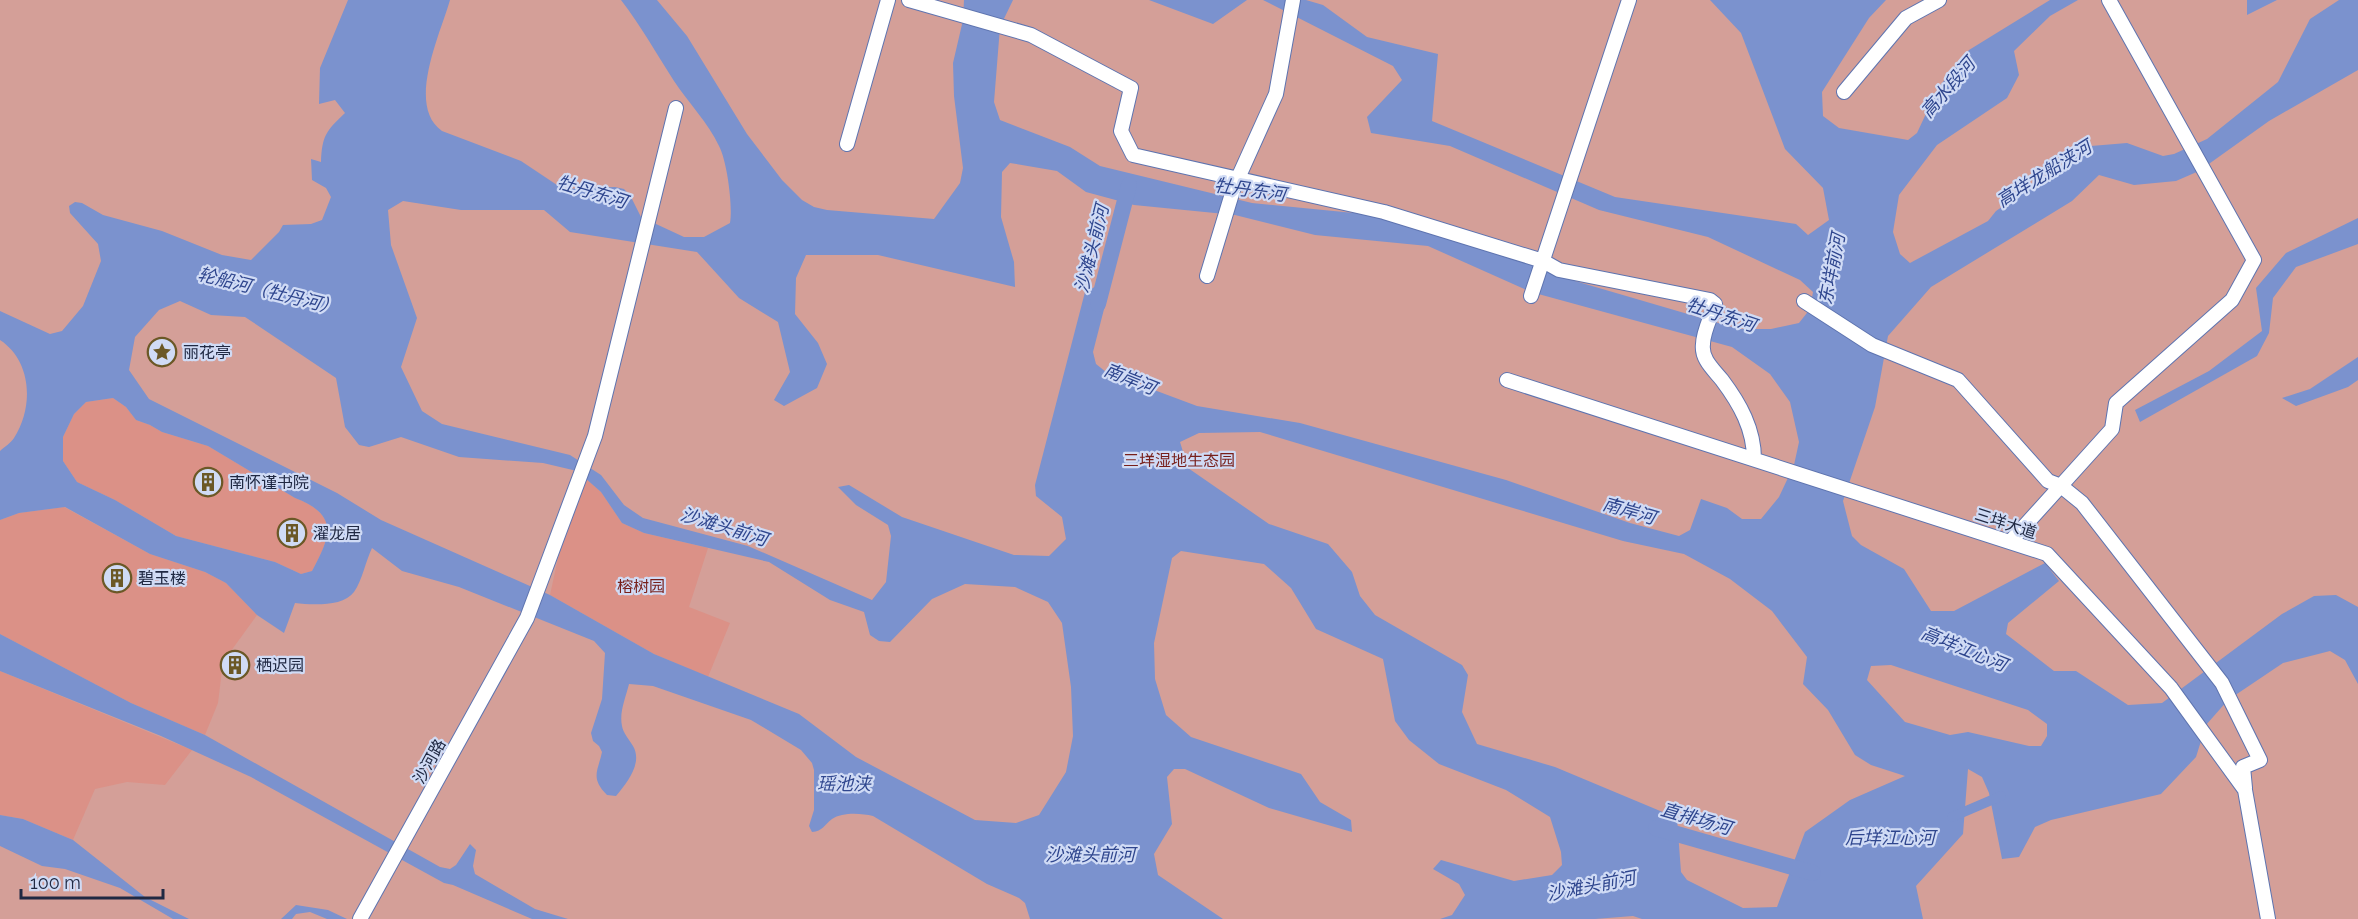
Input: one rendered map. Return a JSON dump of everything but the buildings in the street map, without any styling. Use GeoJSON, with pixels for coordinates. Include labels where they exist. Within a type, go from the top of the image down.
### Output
{"type":"FeatureCollection","features":[{"type":"Feature","properties":{"kind":"street"},"geometry":{"type":"LineString","coordinates":[[847,144],[888,0]]}},
{"type":"Feature","properties":{"kind":"street"},"geometry":{"type":"LineString","coordinates":[[909,0],[1030,36],[1131,88],[1121,131],[1133,155],[1236,182],[1384,212],[1544,261],[1560,270],[1710,300],[1715,304],[1702,345],[1707,363],[1722,381],[1749,425],[1754,441],[1754,459],[1507,380]]}},
{"type":"Feature","properties":{"kind":"street"},"geometry":{"type":"LineString","coordinates":[[1207,276],[1236,182],[1276,94],[1293,0]]}},
{"type":"Feature","properties":{"kind":"street"},"geometry":{"type":"LineString","coordinates":[[1532,297],[1629,0]]}},
{"type":"Feature","properties":{"kind":"street"},"geometry":{"type":"LineString","coordinates":[[1844,92],[1906,18],[1938,0]]}},
{"type":"Feature","properties":{"kind":"street"},"geometry":{"type":"LineString","coordinates":[[2010,542],[2112,429],[2116,403],[2232,300],[2254,260],[2113,6]]}},
{"type":"Feature","properties":{"kind":"street","name":"沙河路"},"geometry":{"type":"LineString","coordinates":[[360,919],[527,618],[595,436],[676,108]]}},
{"type":"Feature","properties":{"kind":"street"},"geometry":{"type":"LineString","coordinates":[[1807,303],[1870,344],[1958,380],[2048,481],[2061,486],[2082,503],[2222,683],[2260,760],[2243,766],[2245,790],[2268,919]]}},
{"type":"Feature","properties":{"kind":"street","name":"三垟大道"},"geometry":{"type":"LineString","coordinates":[[1754,459],[2048,554],[2171,688],[2245,790]]}},
{"type":"Feature","properties":{"kind":"green space","name":"三垟湿地生态园"},"geometry":{"type":"Polygon","coordinates":[[[0,0],[2358,0],[2358,919],[0,919],[0,0]]]}},
{"type":"Feature","properties":{"kind":"green space"},"geometry":{"type":"Polygon","coordinates":[[[113,398],[126,407],[136,420],[162,432],[208,446],[319,512],[325,519],[327,537],[312,571],[301,574],[275,562],[176,536],[115,500],[77,482],[63,461],[63,437],[74,414],[86,402],[113,398]]]}},
{"type":"Feature","properties":{"kind":"green space","name":"榕树园"},"geometry":{"type":"Polygon","coordinates":[[[577,471],[601,492],[622,523],[644,533],[708,548],[689,607],[730,623],[708,677],[654,654],[550,595],[577,471]]]}},
{"type":"Feature","properties":{"kind":"green space"},"geometry":{"type":"Polygon","coordinates":[[[64,507],[150,554],[205,572],[226,583],[257,615],[223,662],[218,703],[205,735],[131,703],[0,634],[0,520],[19,513],[64,507]]]}},
{"type":"Feature","properties":{"kind":"green space"},"geometry":{"type":"Polygon","coordinates":[[[0,671],[192,750],[165,785],[127,782],[95,789],[73,840],[23,819],[0,815],[0,671]]]}},
{"type":"Feature","properties":{"kind":"water"},"geometry":{"type":"Polygon","coordinates":[[[348,0],[450,0],[434,50],[426,88],[427,105],[432,120],[442,131],[521,161],[563,189],[615,187],[624,189],[631,197],[641,217],[684,237],[704,237],[730,223],[730,195],[722,153],[710,130],[674,81],[621,0],[657,0],[687,36],[747,134],[782,180],[802,200],[814,207],[827,210],[934,219],[960,183],[963,168],[954,96],[953,63],[963,20],[964,0],[1013,0],[1000,27],[994,102],[1000,120],[1070,147],[1100,166],[1252,203],[1415,219],[1575,281],[1739,329],[1771,329],[1799,323],[1810,309],[1813,292],[1800,280],[1708,237],[1599,210],[1450,146],[1371,133],[1367,117],[1402,80],[1393,66],[1263,0],[1306,0],[1323,5],[1367,37],[1438,54],[1432,121],[1615,197],[1796,224],[1808,235],[1829,220],[1823,188],[1785,149],[1741,33],[1710,0],[1886,0],[1869,18],[1822,92],[1823,116],[1839,128],[1908,140],[1917,133],[1938,88],[1969,50],[2050,0],[2078,0],[2050,16],[2014,51],[2019,75],[2007,98],[1937,145],[1899,195],[1893,232],[1900,254],[1910,263],[1988,221],[1996,211],[2091,146],[2127,143],[2163,156],[2174,154],[2207,139],[2278,82],[2310,19],[2339,0],[2358,0],[2358,70],[2269,121],[2199,171],[2176,181],[2134,185],[2099,175],[2072,201],[1931,287],[1888,336],[1875,407],[1843,501],[1852,536],[1861,545],[1904,569],[1931,611],[1954,611],[2045,563],[2059,581],[2008,623],[2006,634],[2054,671],[2076,671],[2128,705],[2162,703],[2282,614],[2314,596],[2336,595],[2358,607],[2358,684],[2345,660],[2330,651],[2283,663],[2228,700],[2206,725],[2196,757],[2161,794],[2051,820],[2035,827],[2019,857],[2002,859],[1989,793],[1982,777],[1968,769],[1963,834],[1916,886],[1923,919],[1642,919],[1633,916],[1595,919],[1440,919],[1452,915],[1465,895],[1459,884],[1433,869],[1441,860],[1514,881],[1552,875],[1562,865],[1561,852],[1550,817],[1506,790],[1439,764],[1409,740],[1395,721],[1383,659],[1316,629],[1291,588],[1264,564],[1181,551],[1172,558],[1154,643],[1155,679],[1166,715],[1191,737],[1301,774],[1320,802],[1351,820],[1352,832],[1269,808],[1185,769],[1174,769],[1167,777],[1172,824],[1154,854],[1158,875],[1223,919],[1030,919],[1025,903],[1019,898],[987,884],[873,816],[841,815],[832,819],[821,829],[812,832],[809,826],[814,810],[814,770],[812,763],[801,750],[751,720],[653,686],[629,684],[621,721],[636,752],[635,766],[629,779],[616,796],[607,795],[598,784],[597,769],[602,752],[593,741],[591,733],[602,699],[605,653],[594,641],[459,587],[402,571],[372,548],[359,582],[349,597],[327,604],[295,603],[284,633],[257,615],[226,583],[205,572],[150,554],[65,507],[19,513],[0,520],[0,451],[13,440],[25,413],[27,399],[24,372],[11,349],[0,340],[0,311],[50,334],[62,331],[83,306],[101,261],[98,244],[70,213],[69,206],[75,202],[82,203],[103,215],[162,231],[222,255],[251,260],[283,225],[311,224],[322,220],[331,197],[326,188],[312,180],[311,159],[321,162],[322,146],[326,134],[345,113],[335,100],[319,104],[320,68],[348,0]],[[1010,163],[1002,172],[1001,217],[1014,262],[1015,287],[878,255],[806,255],[796,278],[795,314],[818,343],[827,364],[817,388],[784,406],[774,400],[790,372],[778,322],[739,298],[697,252],[570,232],[544,210],[461,210],[403,201],[388,210],[391,245],[417,318],[401,367],[422,411],[442,424],[570,455],[601,475],[624,505],[643,518],[748,546],[872,600],[886,582],[891,536],[888,525],[856,505],[838,487],[849,485],[902,517],[1014,555],[1049,556],[1066,539],[1062,517],[1036,496],[1035,485],[1085,292],[1112,278],[1093,352],[1096,364],[1106,372],[1197,406],[1300,423],[1506,480],[1630,523],[1679,536],[1690,530],[1701,499],[1727,508],[1742,519],[1761,519],[1779,497],[1794,465],[1799,442],[1790,402],[1770,374],[1732,347],[1531,292],[1428,246],[1315,235],[1235,215],[1134,205],[1086,192],[1057,171],[1010,163]],[[180,301],[159,310],[135,337],[129,370],[149,399],[337,493],[381,520],[550,595],[654,654],[799,714],[856,757],[975,820],[1016,823],[1039,815],[1066,772],[1073,736],[1071,687],[1062,623],[1048,602],[1015,587],[965,584],[932,599],[890,642],[879,641],[870,635],[864,612],[830,600],[769,562],[644,533],[622,523],[601,492],[577,471],[543,463],[459,457],[401,437],[369,447],[359,445],[345,427],[336,378],[245,317],[211,315],[180,301]],[[113,398],[86,402],[74,414],[63,437],[63,461],[77,482],[115,500],[176,536],[275,562],[301,574],[312,571],[327,537],[325,519],[319,512],[208,446],[162,432],[136,420],[126,407],[113,398]],[[1260,432],[1199,433],[1180,442],[1188,468],[1269,524],[1328,544],[1352,572],[1360,596],[1375,615],[1462,665],[1468,675],[1462,712],[1477,744],[1555,767],[1677,818],[1681,872],[1687,880],[1743,908],[1777,907],[1805,832],[1850,800],[1905,776],[1871,765],[1855,755],[1828,710],[1803,684],[1807,657],[1772,611],[1730,579],[1684,554],[1623,541],[1260,432]],[[1891,665],[1871,666],[1867,680],[1905,722],[1950,735],[1968,732],[2029,746],[2041,746],[2047,736],[2047,724],[2028,710],[1891,665]]]}},
{"type":"Feature","properties":{"kind":"water"},"geometry":{"type":"Polygon","coordinates":[[[1149,0],[1247,0],[1213,24],[1149,0]]]}},
{"type":"Feature","properties":{"kind":"water"},"geometry":{"type":"Polygon","coordinates":[[[2247,0],[2277,0],[2247,15],[2247,0]]]}},
{"type":"Feature","properties":{"kind":"water"},"geometry":{"type":"Polygon","coordinates":[[[2358,218],[2358,244],[2296,267],[2273,298],[2269,333],[2257,356],[2140,422],[2135,410],[2209,371],[2262,331],[2256,288],[2286,253],[2358,218]]]}},
{"type":"Feature","properties":{"kind":"water"},"geometry":{"type":"Polygon","coordinates":[[[2358,357],[2358,380],[2348,387],[2296,406],[2282,398],[2310,389],[2358,357]]]}},
{"type":"Feature","properties":{"kind":"water"},"geometry":{"type":"Polygon","coordinates":[[[0,634],[131,703],[205,735],[440,867],[450,869],[456,865],[470,844],[476,850],[473,866],[475,874],[535,909],[568,919],[532,919],[444,883],[251,777],[161,736],[0,671],[0,634]]]}},
{"type":"Feature","properties":{"kind":"water"},"geometry":{"type":"Polygon","coordinates":[[[0,815],[23,819],[73,840],[145,897],[189,919],[173,919],[120,888],[65,869],[42,866],[0,846],[0,815]]]}},
{"type":"Feature","properties":{"kind":"water"},"geometry":{"type":"Polygon","coordinates":[[[296,905],[328,910],[347,919],[327,919],[310,912],[296,914],[292,919],[281,919],[296,905]]]}},
{"type":"Feature","properties":{"kind":"waterway","name":"沙滩头前河"},"geometry":{"type":"LineString","coordinates":[[1098,304],[1129,185]]}},
{"type":"Feature","properties":{"kind":"waterway"},"geometry":{"type":"LineString","coordinates":[[1952,817],[2001,796]]}},
{"type":"Feature","properties":{"kind":"waterway","name":"直排场河"},"geometry":{"type":"LineString","coordinates":[[1656,828],[1813,873]]}},
{"type":"Feature","properties":{"kind":"place","name":"丽花亭"},"geometry":{"type":"Point","coordinates":[162,352]}},
{"type":"Feature","properties":{"kind":"place","name":"南怀谨书院"},"geometry":{"type":"Point","coordinates":[208,482]}},
{"type":"Feature","properties":{"kind":"place","name":"濯龙居"},"geometry":{"type":"Point","coordinates":[292,533]}},
{"type":"Feature","properties":{"kind":"place","name":"碧玉楼"},"geometry":{"type":"Point","coordinates":[117,578]}},
{"type":"Feature","properties":{"kind":"place","name":"栖迟园"},"geometry":{"type":"Point","coordinates":[235,665]}},
{"type":"Feature","properties":{"kind":"water label","name":"高水段河"},"geometry":{"type":"Point","coordinates":[1948,88]}},
{"type":"Feature","properties":{"kind":"water label","name":"高垟龙船浃河"},"geometry":{"type":"Point","coordinates":[2044,174]}},
{"type":"Feature","properties":{"kind":"water label","name":"牡丹东河"},"geometry":{"type":"Point","coordinates":[1250,190]}},
{"type":"Feature","properties":{"kind":"water label","name":"牡丹东河"},"geometry":{"type":"Point","coordinates":[592,192]}},
{"type":"Feature","properties":{"kind":"water label","name":"东垟前河"},"geometry":{"type":"Point","coordinates":[1832,269]}},
{"type":"Feature","properties":{"kind":"water label","name":"轮船河（牡丹河）"},"geometry":{"type":"Point","coordinates":[268,291]}},
{"type":"Feature","properties":{"kind":"water label","name":"牡丹东河"},"geometry":{"type":"Point","coordinates":[1721,315]}},
{"type":"Feature","properties":{"kind":"water label","name":"南岸河"},"geometry":{"type":"Point","coordinates":[1130,379]}},
{"type":"Feature","properties":{"kind":"water label","name":"南岸河"},"geometry":{"type":"Point","coordinates":[1629,511]}},
{"type":"Feature","properties":{"kind":"water label","name":"高垟江心河"},"geometry":{"type":"Point","coordinates":[1964,649]}},
{"type":"Feature","properties":{"kind":"water label","name":"瑶池浃"},"geometry":{"type":"Point","coordinates":[844,784]}},
{"type":"Feature","properties":{"kind":"water label","name":"后垟江心河"},"geometry":{"type":"Point","coordinates":[1890,838]}}]}
